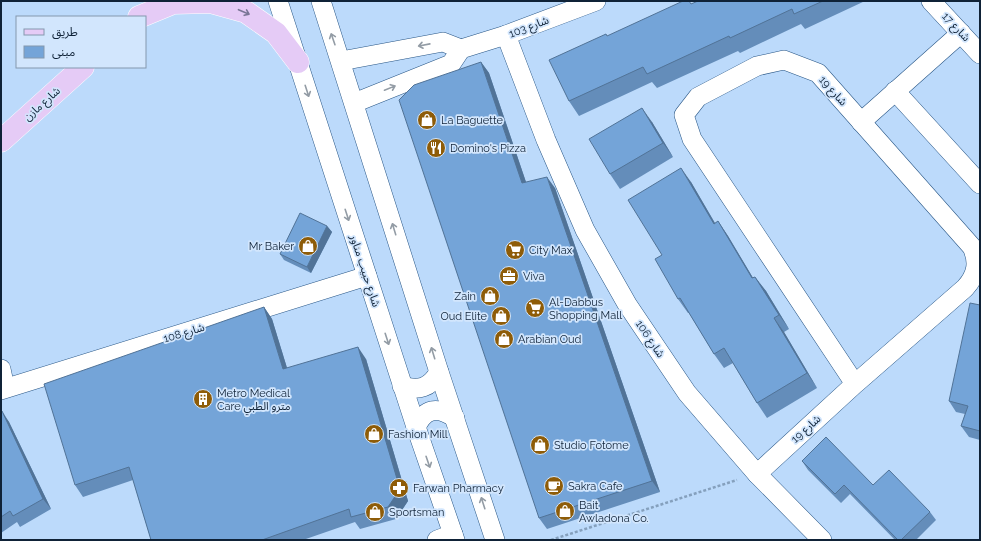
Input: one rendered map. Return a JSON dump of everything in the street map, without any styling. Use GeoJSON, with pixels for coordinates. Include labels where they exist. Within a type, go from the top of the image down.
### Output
{"type":"FeatureCollection","features":[{"type":"Feature","properties":{"kind":"main road"},"geometry":{"type":"LineString","coordinates":[[139,16],[153,1]]}},
{"type":"Feature","properties":{"kind":"main road"},"geometry":{"type":"LineString","coordinates":[[140,16],[173,3],[210,2],[246,12],[276,33],[298,62]]}},
{"type":"Feature","properties":{"kind":"main road","name":"شارع مازن"},"geometry":{"type":"LineString","coordinates":[[1,141],[82,68]]}},
{"type":"Feature","properties":{"kind":"street","name":"شارع حبيب مناور"},"geometry":{"type":"LineString","coordinates":[[278,1],[416,428],[448,538]]}},
{"type":"Feature","properties":{"kind":"street"},"geometry":{"type":"LineString","coordinates":[[321,1],[439,372],[495,540]]}},
{"type":"Feature","properties":{"kind":"street","name":"شارع 103"},"geometry":{"type":"LineString","coordinates":[[461,49],[506,36],[596,1]]}},
{"type":"Feature","properties":{"kind":"street","name":"شارع 17"},"geometry":{"type":"LineString","coordinates":[[931,1],[980,54]]}},
{"type":"Feature","properties":{"kind":"street"},"geometry":{"type":"LineString","coordinates":[[861,122],[961,33]]}},
{"type":"Feature","properties":{"kind":"street","name":"شارع 106"},"geometry":{"type":"LineString","coordinates":[[506,36],[546,140],[585,230],[627,304],[686,393],[757,474],[822,540]]}},
{"type":"Feature","properties":{"kind":"street"},"geometry":{"type":"LineString","coordinates":[[341,61],[443,42],[461,49],[451,64],[354,103]]}},
{"type":"Feature","properties":{"kind":"street","name":"شارع 19"},"geometry":{"type":"LineString","coordinates":[[757,474],[965,288],[971,281],[977,264],[972,247],[818,73],[784,60],[757,66],[698,97],[684,115],[692,139],[856,384]]}},
{"type":"Feature","properties":{"kind":"street"},"geometry":{"type":"LineString","coordinates":[[895,91],[980,184]]}},
{"type":"Feature","properties":{"kind":"street","name":"شارع 108"},"geometry":{"type":"LineString","coordinates":[[3,389],[272,307],[367,276]]}},
{"type":"Feature","properties":{"kind":"street"},"geometry":{"type":"LineString","coordinates":[[1,369],[3,389]]}},
{"type":"Feature","properties":{"kind":"street"},"geometry":{"type":"LineString","coordinates":[[402,386],[413,389],[424,388],[433,382],[439,372]]}},
{"type":"Feature","properties":{"kind":"street"},"geometry":{"type":"LineString","coordinates":[[416,428],[421,416],[432,410],[444,411],[455,418]]}},
{"type":"Feature","properties":{"kind":"path"},"geometry":{"type":"LineString","coordinates":[[551,540],[757,474]]}},
{"type":"Feature","properties":{"kind":"building"},"geometry":{"type":"Polygon","coordinates":[[[683,1],[689,1],[691,4],[698,1],[823,1],[794,14],[792,9],[647,74],[643,67],[569,101],[549,60],[606,34],[607,36],[683,1]]]}},
{"type":"Feature","properties":{"kind":"building"},"geometry":{"type":"Polygon","coordinates":[[[481,62],[522,183],[547,177],[652,481],[539,518],[399,100],[414,85],[481,62]]]}},
{"type":"Feature","properties":{"kind":"building"},"geometry":{"type":"Polygon","coordinates":[[[642,108],[663,143],[610,174],[589,139],[642,108]]]}},
{"type":"Feature","properties":{"kind":"building"},"geometry":{"type":"Polygon","coordinates":[[[681,168],[714,224],[718,221],[752,278],[755,277],[779,315],[774,318],[807,373],[757,403],[724,348],[714,354],[680,298],[678,299],[655,259],[662,255],[628,200],[681,168]]]}},
{"type":"Feature","properties":{"kind":"building","name":"Mr Baker"},"geometry":{"type":"Polygon","coordinates":[[[300,213],[327,226],[307,267],[280,254],[300,213]]]}},
{"type":"Feature","properties":{"kind":"building"},"geometry":{"type":"Polygon","coordinates":[[[970,303],[980,305],[980,431],[961,426],[968,406],[949,401],[970,303]]]}},
{"type":"Feature","properties":{"kind":"building"},"geometry":{"type":"Polygon","coordinates":[[[264,307],[283,369],[358,347],[400,489],[388,507],[351,517],[349,509],[262,540],[151,540],[129,467],[75,485],[44,384],[264,307]]]}},
{"type":"Feature","properties":{"kind":"building"},"geometry":{"type":"Polygon","coordinates":[[[2,411],[43,499],[13,516],[10,511],[1,517],[1,412],[2,411]]]}},
{"type":"Feature","properties":{"kind":"building"},"geometry":{"type":"Polygon","coordinates":[[[826,437],[873,485],[889,470],[930,512],[901,540],[898,540],[844,485],[835,494],[802,461],[826,437]]]}},
{"type":"Feature","properties":{"kind":"place","name":"La Baguette"},"geometry":{"type":"Point","coordinates":[427,120]}},
{"type":"Feature","properties":{"kind":"place","name":"Domino's Pizza"},"geometry":{"type":"Point","coordinates":[436,148]}},
{"type":"Feature","properties":{"kind":"place","name":"Mr Baker"},"geometry":{"type":"Point","coordinates":[308,246]}},
{"type":"Feature","properties":{"kind":"place","name":"City Max"},"geometry":{"type":"Point","coordinates":[515,250]}},
{"type":"Feature","properties":{"kind":"place","name":"Viva"},"geometry":{"type":"Point","coordinates":[509,276]}},
{"type":"Feature","properties":{"kind":"place","name":"Zain"},"geometry":{"type":"Point","coordinates":[490,296]}},
{"type":"Feature","properties":{"kind":"place","name":"Al-Dabbus Shopping Mall"},"geometry":{"type":"Point","coordinates":[535,308]}},
{"type":"Feature","properties":{"kind":"place","name":"Oud Elite"},"geometry":{"type":"Point","coordinates":[501,316]}},
{"type":"Feature","properties":{"kind":"place","name":"Arabian Oud"},"geometry":{"type":"Point","coordinates":[504,339]}},
{"type":"Feature","properties":{"kind":"place","name":"Metro Medical Care مترو الطبي"},"geometry":{"type":"Point","coordinates":[203,399]}},
{"type":"Feature","properties":{"kind":"place","name":"Fashion Mill"},"geometry":{"type":"Point","coordinates":[374,434]}},
{"type":"Feature","properties":{"kind":"place","name":"Studio Fotome"},"geometry":{"type":"Point","coordinates":[540,445]}},
{"type":"Feature","properties":{"kind":"place","name":"Sakra Cafe"},"geometry":{"type":"Point","coordinates":[554,486]}},
{"type":"Feature","properties":{"kind":"place","name":"Farwan Pharmacy"},"geometry":{"type":"Point","coordinates":[399,488]}},
{"type":"Feature","properties":{"kind":"place","name":"Bait Awladona Co."},"geometry":{"type":"Point","coordinates":[565,511]}},
{"type":"Feature","properties":{"kind":"place","name":"Sportsman"},"geometry":{"type":"Point","coordinates":[375,512]}}]}
